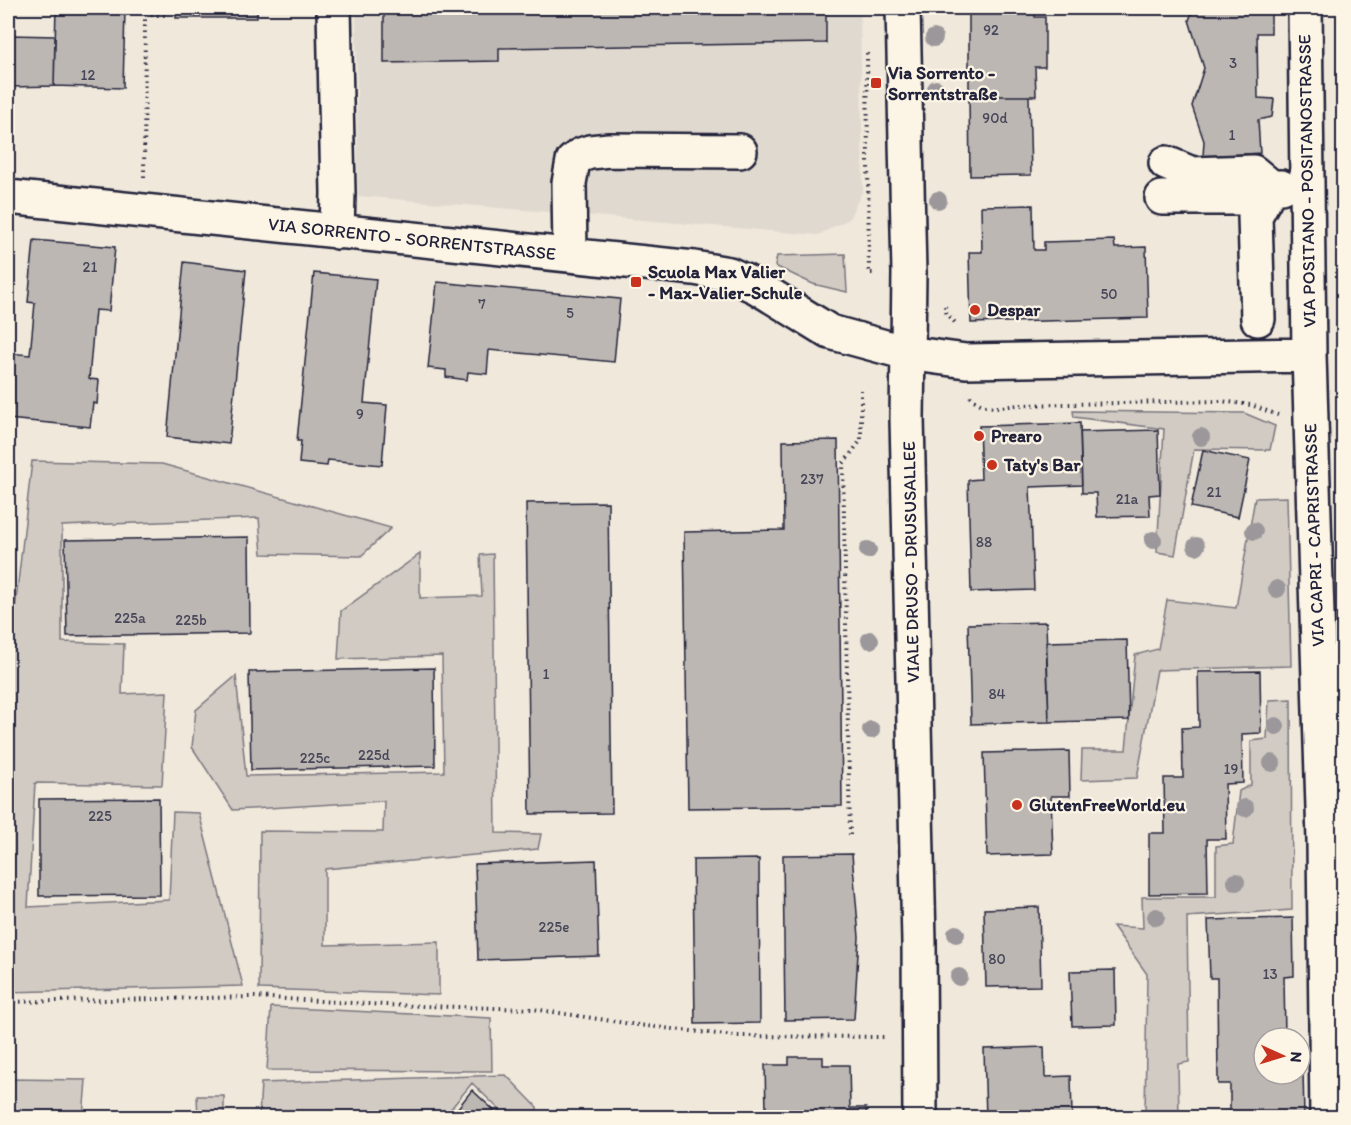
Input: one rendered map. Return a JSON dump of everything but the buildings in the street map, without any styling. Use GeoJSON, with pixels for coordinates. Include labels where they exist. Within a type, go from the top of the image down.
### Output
{"type":"FeatureCollection","features":[{"type":"Feature","properties":{"kind":"street"},"geometry":{"type":"LineString","coordinates":[[334,8],[337,232]]}},
{"type":"Feature","properties":{"kind":"street","name":"VIALE DRUSO - DRUSUSALLEE"},"geometry":{"type":"LineString","coordinates":[[903,8],[909,273],[907,352],[919,942],[920,1118]]}},
{"type":"Feature","properties":{"kind":"street","name":"VIA POSITANO - POSITANOSTRASSE"},"geometry":{"type":"LineString","coordinates":[[1305,8],[1309,355]]}},
{"type":"Feature","properties":{"kind":"street"},"geometry":{"type":"LineString","coordinates":[[570,255],[569,183],[573,161],[581,155],[609,150],[740,150]]}},
{"type":"Feature","properties":{"kind":"street"},"geometry":{"type":"LineString","coordinates":[[1166,163],[1192,174],[1252,172],[1272,187]]}},
{"type":"Feature","properties":{"kind":"street"},"geometry":{"type":"LineString","coordinates":[[1162,198],[1246,198],[1272,187],[1306,185]]}},
{"type":"Feature","properties":{"kind":"street"},"geometry":{"type":"LineString","coordinates":[[1258,319],[1255,216],[1272,187]]}},
{"type":"Feature","properties":{"kind":"street","name":"VIA SORRENTO - SORRENTSTRASSE"},"geometry":{"type":"LineString","coordinates":[[8,197],[694,268],[729,274],[758,287],[830,332],[907,352]]}},
{"type":"Feature","properties":{"kind":"street"},"geometry":{"type":"LineString","coordinates":[[907,352],[966,361],[1309,355]]}},
{"type":"Feature","properties":{"kind":"street","name":"VIA CAPRI - CAPRISTRASSE"},"geometry":{"type":"LineString","coordinates":[[1309,355],[1334,835],[1334,964],[1327,1118]]}},
{"type":"Feature","properties":{"kind":"path"},"geometry":{"type":"LineString","coordinates":[[144,210],[145,15],[167,15],[167,8]]}},
{"type":"Feature","properties":{"kind":"path"},"geometry":{"type":"LineString","coordinates":[[867,42],[869,273]]}},
{"type":"Feature","properties":{"kind":"path"},"geometry":{"type":"LineString","coordinates":[[945,303],[946,312],[959,327]]}},
{"type":"Feature","properties":{"kind":"path"},"geometry":{"type":"LineString","coordinates":[[967,387],[976,403],[991,408],[1018,405],[1221,401],[1251,405],[1277,415]]}},
{"type":"Feature","properties":{"kind":"path"},"geometry":{"type":"LineString","coordinates":[[850,835],[843,465],[861,440],[861,390]]}},
{"type":"Feature","properties":{"kind":"path"},"geometry":{"type":"LineString","coordinates":[[8,1002],[254,997],[385,1005],[533,1009],[735,1036],[919,1037]]}},
{"type":"Feature","properties":{"kind":"shaded area"},"geometry":{"type":"Polygon","coordinates":[[[356,8],[860,8],[863,190],[849,219],[818,235],[358,196],[356,8]]]}},
{"type":"Feature","properties":{"kind":"shaded area"},"geometry":{"type":"Polygon","coordinates":[[[845,254],[847,292],[813,284],[775,266],[777,256],[845,254]]]}},
{"type":"Feature","properties":{"kind":"shaded area"},"geometry":{"type":"Polygon","coordinates":[[[1073,411],[1244,413],[1275,426],[1270,450],[1194,449],[1175,555],[1157,552],[1164,429],[1074,417],[1073,411]]]}},
{"type":"Feature","properties":{"kind":"shaded area"},"geometry":{"type":"Polygon","coordinates":[[[32,461],[162,464],[391,528],[361,556],[262,554],[259,518],[62,526],[62,642],[124,644],[122,694],[167,692],[162,785],[35,783],[28,907],[169,900],[173,812],[199,813],[243,986],[8,992],[8,670],[32,461]]]}},
{"type":"Feature","properties":{"kind":"shaded area"},"geometry":{"type":"Polygon","coordinates":[[[1287,497],[1291,666],[1157,670],[1137,778],[1081,780],[1082,750],[1126,750],[1135,655],[1158,649],[1167,600],[1236,608],[1255,498],[1287,497]]]}},
{"type":"Feature","properties":{"kind":"shaded area"},"geometry":{"type":"Polygon","coordinates":[[[420,554],[420,598],[482,596],[480,555],[493,554],[496,833],[541,834],[538,849],[325,869],[325,945],[439,942],[439,995],[259,989],[260,831],[383,832],[384,801],[233,810],[192,747],[196,710],[236,676],[246,776],[444,772],[442,656],[338,659],[341,611],[420,554]]]}},
{"type":"Feature","properties":{"kind":"shaded area"},"geometry":{"type":"Polygon","coordinates":[[[1291,699],[1292,910],[1187,917],[1189,1062],[1178,1064],[1179,1117],[1145,1117],[1147,974],[1113,926],[1143,928],[1142,897],[1216,897],[1216,846],[1233,844],[1239,791],[1251,785],[1251,741],[1267,739],[1269,700],[1291,699]]]}},
{"type":"Feature","properties":{"kind":"shaded area"},"geometry":{"type":"Polygon","coordinates":[[[271,1007],[491,1018],[492,1071],[267,1070],[271,1007]]]}},
{"type":"Feature","properties":{"kind":"shaded area"},"geometry":{"type":"Polygon","coordinates":[[[506,1075],[537,1107],[537,1117],[507,1117],[472,1083],[444,1117],[259,1117],[261,1083],[506,1075]]]}},
{"type":"Feature","properties":{"kind":"shaded area"},"geometry":{"type":"Polygon","coordinates":[[[8,1079],[86,1080],[83,1117],[8,1117],[8,1079]]]}},
{"type":"Feature","properties":{"kind":"shaded area"},"geometry":{"type":"Polygon","coordinates":[[[197,1096],[224,1096],[224,1117],[198,1117],[197,1096]]]}},
{"type":"Feature","properties":{"kind":"place","name":"Via Sorrento - Sorrentstraße"},"geometry":{"type":"Point","coordinates":[876,83]}},
{"type":"Feature","properties":{"kind":"place","name":"Scuola Max Valier - Max-Valier-Schule"},"geometry":{"type":"Point","coordinates":[636,282]}},
{"type":"Feature","properties":{"kind":"place","name":"Despar"},"geometry":{"type":"Point","coordinates":[975,310]}},
{"type":"Feature","properties":{"kind":"place","name":"Prearo"},"geometry":{"type":"Point","coordinates":[979,436]}},
{"type":"Feature","properties":{"kind":"place","name":"Taty's Bar"},"geometry":{"type":"Point","coordinates":[992,465]}},
{"type":"Feature","properties":{"kind":"place","name":"GlutenFreeWorld.eu"},"geometry":{"type":"Point","coordinates":[1017,805]}}]}
